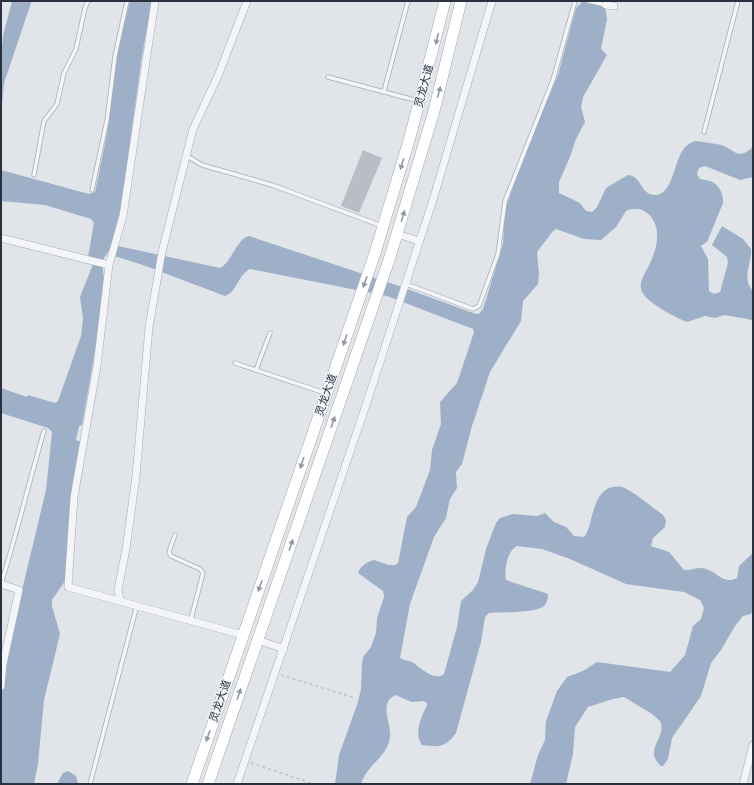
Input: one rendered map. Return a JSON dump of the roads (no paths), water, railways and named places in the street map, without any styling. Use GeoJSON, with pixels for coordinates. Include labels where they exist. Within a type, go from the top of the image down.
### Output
{"type":"FeatureCollection","features":[{"type":"Feature","properties":{"kind":"main road","name":"灵龙大道"},"geometry":{"type":"LineString","coordinates":[[192,784],[358,304],[383,227],[420,101],[445,1]]}},
{"type":"Feature","properties":{"kind":"main road","name":"灵龙大道"},"geometry":{"type":"LineString","coordinates":[[208,784],[387,267],[434,111],[461,1]]}},
{"type":"Feature","properties":{"kind":"street"},"geometry":{"type":"LineString","coordinates":[[155,1],[123,216],[106,265],[97,366],[74,497],[68,587],[137,604],[243,635]]}},
{"type":"Feature","properties":{"kind":"street"},"geometry":{"type":"LineString","coordinates":[[120,600],[118,590],[131,512],[149,327],[162,252],[197,118],[218,76],[247,1]]}},
{"type":"Feature","properties":{"kind":"street"},"geometry":{"type":"LineString","coordinates":[[237,784],[328,522],[419,241],[492,1]]}},
{"type":"Feature","properties":{"kind":"street"},"geometry":{"type":"LineString","coordinates":[[397,234],[419,241]]}},
{"type":"Feature","properties":{"kind":"street"},"geometry":{"type":"LineString","coordinates":[[1,238],[106,265]]}},
{"type":"Feature","properties":{"kind":"street"},"geometry":{"type":"LineString","coordinates":[[1,584],[19,590],[3,664],[1,686]]}},
{"type":"Feature","properties":{"kind":"street"},"geometry":{"type":"LineString","coordinates":[[258,640],[284,650]]}},
{"type":"Feature","properties":{"kind":"street"},"geometry":{"type":"LineString","coordinates":[[743,784],[751,762],[753,745]]}},
{"type":"Feature","properties":{"kind":"lane"},"geometry":{"type":"LineString","coordinates":[[34,175],[44,122],[57,104],[64,73],[76,49],[85,8],[88,1]]}},
{"type":"Feature","properties":{"kind":"lane"},"geometry":{"type":"LineString","coordinates":[[92,190],[107,120],[115,56],[127,1]]}},
{"type":"Feature","properties":{"kind":"lane"},"geometry":{"type":"LineString","coordinates":[[384,91],[408,1]]}},
{"type":"Feature","properties":{"kind":"lane"},"geometry":{"type":"LineString","coordinates":[[404,284],[473,309],[479,306],[498,254],[505,202],[552,80],[575,1]]}},
{"type":"Feature","properties":{"kind":"lane"},"geometry":{"type":"LineString","coordinates":[[588,1],[612,4]]}},
{"type":"Feature","properties":{"kind":"lane"},"geometry":{"type":"LineString","coordinates":[[704,132],[738,1]]}},
{"type":"Feature","properties":{"kind":"lane"},"geometry":{"type":"LineString","coordinates":[[328,77],[420,101]]}},
{"type":"Feature","properties":{"kind":"lane"},"geometry":{"type":"LineString","coordinates":[[186,156],[202,165],[272,184],[383,227]]}},
{"type":"Feature","properties":{"kind":"lane"},"geometry":{"type":"LineString","coordinates":[[256,370],[270,333]]}},
{"type":"Feature","properties":{"kind":"lane"},"geometry":{"type":"LineString","coordinates":[[235,363],[327,393]]}},
{"type":"Feature","properties":{"kind":"lane"},"geometry":{"type":"LineString","coordinates":[[1,584],[22,515],[25,495],[44,431]]}},
{"type":"Feature","properties":{"kind":"lane"},"geometry":{"type":"LineString","coordinates":[[175,534],[169,552],[171,556],[200,569],[203,573],[191,619]]}},
{"type":"Feature","properties":{"kind":"lane"},"geometry":{"type":"LineString","coordinates":[[90,784],[137,604]]}},
{"type":"Feature","properties":{"kind":"water"},"geometry":{"type":"Polygon","coordinates":[[[12,1],[31,1],[31,3],[4,83],[1,116],[1,58],[3,36],[12,1]]]}},
{"type":"Feature","properties":{"kind":"water"},"geometry":{"type":"Polygon","coordinates":[[[130,1],[152,1],[142,56],[121,207],[110,249],[102,261],[104,280],[98,334],[82,425],[79,426],[76,440],[83,443],[65,581],[52,600],[52,606],[60,634],[44,700],[38,764],[34,784],[1,784],[1,704],[5,661],[46,490],[52,432],[48,428],[1,413],[1,388],[27,397],[28,395],[55,403],[58,401],[81,336],[83,318],[80,297],[95,259],[88,257],[94,223],[91,219],[45,205],[1,201],[1,170],[89,194],[95,192],[107,134],[118,49],[130,1]]]}},
{"type":"Feature","properties":{"kind":"water"},"geometry":{"type":"Polygon","coordinates":[[[583,1],[609,1],[605,6],[607,19],[601,49],[607,55],[583,97],[581,107],[585,122],[576,139],[559,182],[559,193],[580,203],[586,211],[592,212],[597,207],[606,188],[628,175],[636,178],[649,194],[660,194],[669,184],[683,150],[688,144],[695,141],[721,145],[740,154],[753,147],[753,177],[740,180],[705,166],[699,168],[697,174],[700,179],[713,182],[716,185],[722,193],[723,200],[707,242],[701,246],[708,259],[709,291],[714,294],[720,292],[728,263],[727,257],[712,245],[722,226],[743,239],[751,249],[747,276],[753,291],[753,321],[724,315],[715,318],[705,316],[687,322],[675,317],[654,304],[643,294],[641,282],[653,257],[657,242],[657,235],[654,222],[650,216],[642,210],[633,209],[626,211],[616,227],[601,240],[584,239],[556,229],[553,231],[537,252],[539,274],[538,284],[523,301],[521,321],[490,372],[472,426],[462,464],[456,472],[457,488],[450,499],[446,518],[434,537],[410,604],[400,658],[412,662],[432,675],[440,676],[444,674],[457,627],[461,601],[473,590],[478,582],[486,549],[496,523],[500,518],[513,514],[537,516],[545,513],[554,522],[566,527],[574,536],[583,537],[589,527],[598,499],[611,487],[622,487],[631,491],[663,515],[666,520],[665,527],[653,538],[651,546],[669,552],[684,570],[703,568],[724,579],[732,580],[737,578],[739,566],[753,553],[753,610],[751,614],[743,616],[735,626],[721,650],[711,663],[701,696],[672,738],[668,759],[663,766],[661,766],[656,760],[654,754],[654,749],[661,733],[662,727],[660,721],[652,714],[624,697],[588,707],[575,727],[573,754],[566,784],[530,784],[538,755],[545,740],[546,721],[557,691],[567,677],[583,671],[597,662],[670,672],[685,655],[693,626],[701,619],[704,608],[700,600],[684,592],[626,584],[570,559],[542,549],[517,546],[511,552],[507,561],[505,571],[506,580],[548,594],[547,601],[543,607],[535,610],[489,613],[485,617],[481,642],[456,733],[445,744],[437,746],[422,745],[419,740],[418,730],[427,705],[426,702],[412,702],[395,695],[387,704],[386,709],[390,737],[381,756],[368,771],[361,784],[335,784],[339,755],[358,702],[361,689],[363,657],[371,647],[376,633],[377,618],[384,597],[383,591],[358,573],[364,564],[374,560],[389,565],[395,565],[398,563],[407,517],[416,507],[430,470],[432,450],[441,424],[440,402],[457,383],[474,332],[473,329],[387,296],[250,269],[243,275],[232,291],[225,296],[143,265],[114,256],[118,246],[220,268],[228,261],[241,241],[245,237],[249,236],[479,314],[483,309],[503,244],[505,210],[525,153],[558,75],[576,8],[583,1]]]}},
{"type":"Feature","properties":{"kind":"water"},"geometry":{"type":"Polygon","coordinates":[[[68,771],[76,776],[78,784],[57,784],[63,773],[68,771]]]}}]}
